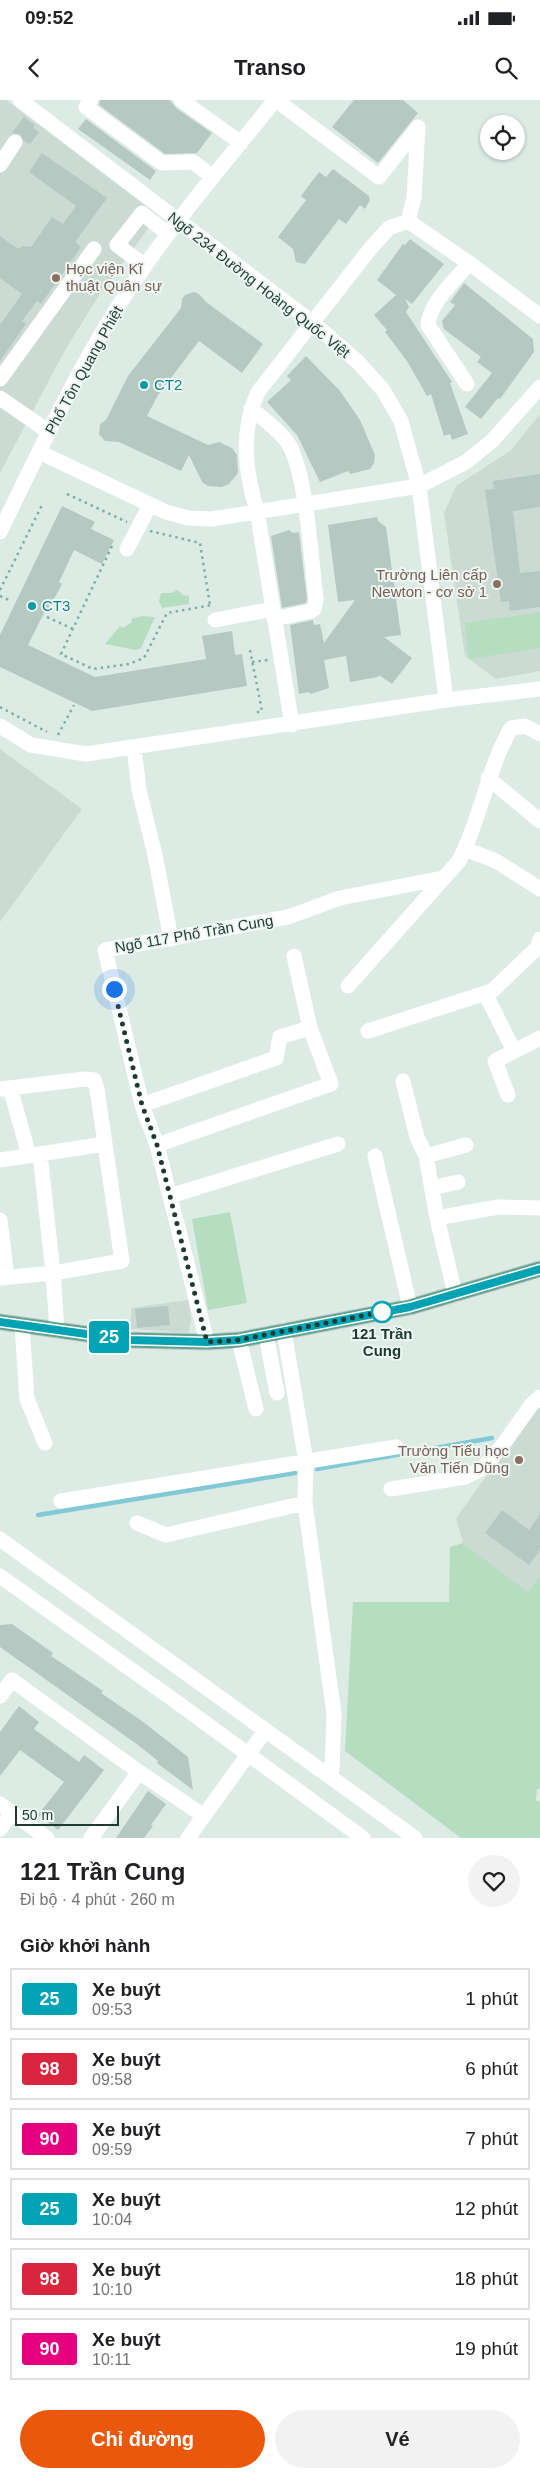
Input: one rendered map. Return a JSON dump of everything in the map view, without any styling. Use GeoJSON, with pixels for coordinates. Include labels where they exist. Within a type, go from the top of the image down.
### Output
{"type":"FeatureCollection","features":[{"type":"Feature","properties":{"kind":"main road"},"geometry":{"type":"LineString","coordinates":[[0,1322],[129,1340],[207,1342],[239,1340],[410,1307],[540,1269]]}},
{"type":"Feature","properties":{"kind":"street","name":"Ngõ 234 Đường Hoàng Quốc Việt"},"geometry":{"type":"LineString","coordinates":[[20,100],[313,323],[358,362],[382,390],[401,421],[419,486],[446,700]]}},
{"type":"Feature","properties":{"kind":"street"},"geometry":{"type":"LineString","coordinates":[[91,100],[86,107],[162,163],[193,162],[213,177]]}},
{"type":"Feature","properties":{"kind":"street"},"geometry":{"type":"LineString","coordinates":[[181,100],[240,143]]}},
{"type":"Feature","properties":{"kind":"street","name":"Phố Tôn Quang Phiệt"},"geometry":{"type":"LineString","coordinates":[[0,532],[49,432],[99,337],[177,221],[240,143],[269,102]]}},
{"type":"Feature","properties":{"kind":"street"},"geometry":{"type":"LineString","coordinates":[[269,102],[379,177],[418,127],[414,198],[408,222]]}},
{"type":"Feature","properties":{"kind":"street"},"geometry":{"type":"LineString","coordinates":[[0,164],[15,142]]}},
{"type":"Feature","properties":{"kind":"street"},"geometry":{"type":"LineString","coordinates":[[145,266],[117,245],[142,213],[168,234]]}},
{"type":"Feature","properties":{"kind":"street"},"geometry":{"type":"LineString","coordinates":[[408,222],[469,263],[540,316]]}},
{"type":"Feature","properties":{"kind":"street"},"geometry":{"type":"LineString","coordinates":[[292,725],[256,511],[247,478],[247,432],[251,409],[258,392],[370,249],[390,228],[408,222]]}},
{"type":"Feature","properties":{"kind":"street"},"geometry":{"type":"LineString","coordinates":[[0,379],[94,249]]}},
{"type":"Feature","properties":{"kind":"street"},"geometry":{"type":"LineString","coordinates":[[467,384],[428,325],[429,314],[434,306],[469,263]]}},
{"type":"Feature","properties":{"kind":"street"},"geometry":{"type":"LineString","coordinates":[[39,452],[166,512],[212,519],[419,486],[466,462],[492,441],[540,387]]}},
{"type":"Feature","properties":{"kind":"street"},"geometry":{"type":"LineString","coordinates":[[0,398],[49,432]]}},
{"type":"Feature","properties":{"kind":"street"},"geometry":{"type":"LineString","coordinates":[[215,620],[311,611],[316,604],[302,485],[293,453],[286,440],[251,409]]}},
{"type":"Feature","properties":{"kind":"street"},"geometry":{"type":"LineString","coordinates":[[120,547],[138,528],[150,505]]}},
{"type":"Feature","properties":{"kind":"street"},"geometry":{"type":"LineString","coordinates":[[0,726],[31,744],[54,743],[86,754],[292,725],[446,700],[540,689]]}},
{"type":"Feature","properties":{"kind":"street"},"geometry":{"type":"LineString","coordinates":[[348,986],[459,861],[465,849],[488,778],[511,728],[525,726],[540,734]]}},
{"type":"Feature","properties":{"kind":"street"},"geometry":{"type":"LineString","coordinates":[[134,748],[139,790],[155,854],[171,939]]}},
{"type":"Feature","properties":{"kind":"street"},"geometry":{"type":"LineString","coordinates":[[488,778],[540,821]]}},
{"type":"Feature","properties":{"kind":"street"},"geometry":{"type":"LineString","coordinates":[[465,849],[496,861],[540,889]]}},
{"type":"Feature","properties":{"kind":"street","name":"Ngõ 117 Phố Trần Cung"},"geometry":{"type":"LineString","coordinates":[[207,1342],[157,1145],[142,1105],[105,950],[288,918],[340,898],[443,878]]}},
{"type":"Feature","properties":{"kind":"street"},"geometry":{"type":"LineString","coordinates":[[368,1031],[492,991],[537,948],[540,939]]}},
{"type":"Feature","properties":{"kind":"street"},"geometry":{"type":"LineString","coordinates":[[157,1145],[331,1084],[310,1028],[294,956]]}},
{"type":"Feature","properties":{"kind":"street"},"geometry":{"type":"LineString","coordinates":[[485,993],[514,1051]]}},
{"type":"Feature","properties":{"kind":"street"},"geometry":{"type":"LineString","coordinates":[[142,1105],[276,1058],[280,1036],[310,1028]]}},
{"type":"Feature","properties":{"kind":"street"},"geometry":{"type":"LineString","coordinates":[[508,1095],[495,1061],[540,1038]]}},
{"type":"Feature","properties":{"kind":"street"},"geometry":{"type":"LineString","coordinates":[[0,1220],[4,1277],[53,1273],[122,1261],[94,1080],[85,1079],[5,1088],[35,1154],[53,1273],[57,1330]]}},
{"type":"Feature","properties":{"kind":"street"},"geometry":{"type":"LineString","coordinates":[[403,1081],[417,1137],[426,1156],[437,1218],[455,1294]]}},
{"type":"Feature","properties":{"kind":"street"},"geometry":{"type":"LineString","coordinates":[[0,1160],[105,1144]]}},
{"type":"Feature","properties":{"kind":"street"},"geometry":{"type":"LineString","coordinates":[[170,1196],[338,1144]]}},
{"type":"Feature","properties":{"kind":"street"},"geometry":{"type":"LineString","coordinates":[[426,1156],[466,1145]]}},
{"type":"Feature","properties":{"kind":"street"},"geometry":{"type":"LineString","coordinates":[[375,1156],[410,1307]]}},
{"type":"Feature","properties":{"kind":"street"},"geometry":{"type":"LineString","coordinates":[[432,1188],[458,1182]]}},
{"type":"Feature","properties":{"kind":"street"},"geometry":{"type":"LineString","coordinates":[[437,1218],[498,1207],[540,1208]]}},
{"type":"Feature","properties":{"kind":"street"},"geometry":{"type":"LineString","coordinates":[[22,1325],[27,1399],[45,1443]]}},
{"type":"Feature","properties":{"kind":"street"},"geometry":{"type":"LineString","coordinates":[[284,1331],[306,1462],[305,1503],[334,1714],[332,1770]]}},
{"type":"Feature","properties":{"kind":"street"},"geometry":{"type":"LineString","coordinates":[[266,1335],[277,1393]]}},
{"type":"Feature","properties":{"kind":"street"},"geometry":{"type":"LineString","coordinates":[[239,1340],[256,1410]]}},
{"type":"Feature","properties":{"kind":"street"},"geometry":{"type":"LineString","coordinates":[[392,1489],[465,1477],[483,1468],[502,1446],[532,1404],[540,1397]]}},
{"type":"Feature","properties":{"kind":"street"},"geometry":{"type":"LineString","coordinates":[[61,1502],[396,1447]]}},
{"type":"Feature","properties":{"kind":"street"},"geometry":{"type":"LineString","coordinates":[[137,1523],[166,1535],[305,1503]]}},
{"type":"Feature","properties":{"kind":"street"},"geometry":{"type":"LineString","coordinates":[[0,1539],[415,1838]]}},
{"type":"Feature","properties":{"kind":"street"},"geometry":{"type":"LineString","coordinates":[[2,1581],[248,1754],[363,1838]]}},
{"type":"Feature","properties":{"kind":"street"},"geometry":{"type":"LineString","coordinates":[[0,1696],[6,1676],[139,1772],[204,1816]]}},
{"type":"Feature","properties":{"kind":"street"},"geometry":{"type":"LineString","coordinates":[[188,1838],[265,1731]]}},
{"type":"Feature","properties":{"kind":"street"},"geometry":{"type":"LineString","coordinates":[[90,1838],[139,1772]]}},
{"type":"Feature","properties":{"kind":"street"},"geometry":{"type":"LineString","coordinates":[[0,1829],[6,1809],[47,1838]]}},
{"type":"Feature","properties":{"kind":"path"},"geometry":{"type":"LineString","coordinates":[[67,494],[138,528],[200,543],[210,605],[167,613],[144,658],[129,664],[93,669],[61,654],[73,629],[120,547]]}},
{"type":"Feature","properties":{"kind":"path"},"geometry":{"type":"LineString","coordinates":[[0,590],[42,504]]}},
{"type":"Feature","properties":{"kind":"path"},"geometry":{"type":"LineString","coordinates":[[121,528],[124,521]]}},
{"type":"Feature","properties":{"kind":"path"},"geometry":{"type":"LineString","coordinates":[[0,596],[11,601]]}},
{"type":"Feature","properties":{"kind":"path"},"geometry":{"type":"LineString","coordinates":[[47,617],[73,629]]}},
{"type":"Feature","properties":{"kind":"path"},"geometry":{"type":"LineString","coordinates":[[250,650],[262,712],[252,713]]}},
{"type":"Feature","properties":{"kind":"path"},"geometry":{"type":"LineString","coordinates":[[90,673],[93,669]]}},
{"type":"Feature","properties":{"kind":"path"},"geometry":{"type":"LineString","coordinates":[[54,743],[74,705]]}},
{"type":"Feature","properties":{"kind":"path"},"geometry":{"type":"LineString","coordinates":[[0,707],[54,743]]}},
{"type":"Feature","properties":{"kind":"path"},"geometry":{"type":"LineString","coordinates":[[54,743],[66,738]]}},
{"type":"Feature","properties":{"kind":"shaded area","name":"Học viện Kĩ thuật Quân sự"},"geometry":{"type":"Polygon","coordinates":[[[0,100],[6,100],[158,215],[98,297],[64,352],[0,473],[0,100]]]}},
{"type":"Feature","properties":{"kind":"shaded area","name":"Trường Liên cấp Newton - cơ sở 1"},"geometry":{"type":"Polygon","coordinates":[[[540,414],[540,671],[496,679],[465,656],[444,513],[456,486],[510,451],[540,414]]]}},
{"type":"Feature","properties":{"kind":"shaded area"},"geometry":{"type":"Polygon","coordinates":[[[0,749],[82,809],[0,922],[0,749]]]}},
{"type":"Feature","properties":{"kind":"shaded area"},"geometry":{"type":"Polygon","coordinates":[[[188,1300],[191,1318],[189,1333],[131,1329],[131,1308],[188,1300]]]}},
{"type":"Feature","properties":{"kind":"shaded area","name":"Trường Tiểu học Văn Tiến Dũng"},"geometry":{"type":"Polygon","coordinates":[[[540,1402],[540,1576],[528,1593],[463,1543],[456,1518],[540,1402]]]}},
{"type":"Feature","properties":{"kind":"green space"},"geometry":{"type":"Polygon","coordinates":[[[178,590],[182,595],[189,596],[189,604],[162,608],[159,601],[161,593],[171,593],[178,590]]]}},
{"type":"Feature","properties":{"kind":"green space"},"geometry":{"type":"Polygon","coordinates":[[[540,612],[540,648],[469,659],[465,623],[540,612]]]}},
{"type":"Feature","properties":{"kind":"green space"},"geometry":{"type":"Polygon","coordinates":[[[142,616],[155,617],[141,648],[136,650],[105,644],[120,626],[123,628],[132,622],[131,619],[142,616]]]}},
{"type":"Feature","properties":{"kind":"green space"},"geometry":{"type":"Polygon","coordinates":[[[230,1212],[247,1303],[208,1310],[192,1219],[230,1212]]]}},
{"type":"Feature","properties":{"kind":"green space"},"geometry":{"type":"Polygon","coordinates":[[[463,1543],[528,1592],[540,1576],[540,1789],[537,1789],[536,1800],[540,1802],[540,1838],[461,1838],[345,1751],[353,1602],[449,1602],[450,1547],[463,1543]]]}},
{"type":"Feature","properties":{"kind":"building"},"geometry":{"type":"Polygon","coordinates":[[[100,100],[170,100],[176,108],[212,133],[197,153],[165,154],[99,105],[100,100]]]}},
{"type":"Feature","properties":{"kind":"building"},"geometry":{"type":"Polygon","coordinates":[[[354,100],[403,100],[418,113],[378,163],[332,127],[354,100]]]}},
{"type":"Feature","properties":{"kind":"building"},"geometry":{"type":"Polygon","coordinates":[[[24,117],[35,125],[33,128],[39,132],[30,144],[24,141],[20,134],[12,133],[24,117]]]}},
{"type":"Feature","properties":{"kind":"building"},"geometry":{"type":"Polygon","coordinates":[[[86,119],[156,171],[150,180],[78,129],[86,119]]]}},
{"type":"Feature","properties":{"kind":"building"},"geometry":{"type":"Polygon","coordinates":[[[42,153],[107,198],[75,242],[81,247],[41,304],[37,301],[22,321],[26,324],[0,361],[0,325],[22,294],[0,278],[0,236],[18,249],[23,246],[31,247],[52,217],[63,224],[76,206],[29,172],[42,153]]]}},
{"type":"Feature","properties":{"kind":"building"},"geometry":{"type":"Polygon","coordinates":[[[333,169],[369,196],[370,200],[365,209],[360,205],[346,224],[339,219],[305,264],[296,262],[293,249],[278,237],[306,200],[301,196],[319,172],[326,177],[333,169]]]}},
{"type":"Feature","properties":{"kind":"building"},"geometry":{"type":"Polygon","coordinates":[[[410,239],[444,264],[412,304],[405,299],[409,307],[406,312],[452,382],[450,383],[468,434],[452,440],[450,434],[444,436],[431,394],[427,396],[407,361],[385,332],[387,330],[374,315],[396,295],[377,280],[403,244],[405,245],[410,239]]]}},
{"type":"Feature","properties":{"kind":"building"},"geometry":{"type":"Polygon","coordinates":[[[464,283],[533,339],[534,352],[500,399],[498,398],[481,419],[465,407],[492,373],[477,362],[481,357],[444,329],[442,321],[455,305],[450,302],[464,283]]]}},
{"type":"Feature","properties":{"kind":"building","name":"CT2"},"geometry":{"type":"Polygon","coordinates":[[[194,292],[263,344],[242,373],[199,341],[158,395],[147,416],[208,445],[219,442],[232,448],[237,455],[238,473],[229,484],[222,487],[208,486],[202,482],[189,455],[181,471],[119,442],[105,441],[99,434],[100,424],[106,420],[128,376],[181,308],[182,299],[185,295],[194,292]]]}},
{"type":"Feature","properties":{"kind":"building"},"geometry":{"type":"Polygon","coordinates":[[[306,356],[340,391],[360,420],[375,455],[374,463],[370,469],[350,474],[348,471],[320,482],[297,435],[267,402],[291,380],[287,376],[306,356]]]}},
{"type":"Feature","properties":{"kind":"building"},"geometry":{"type":"Polygon","coordinates":[[[540,474],[540,507],[513,511],[520,573],[540,571],[540,607],[510,611],[509,601],[501,602],[485,490],[494,489],[493,481],[540,474]]]}},
{"type":"Feature","properties":{"kind":"building","name":"CT3"},"geometry":{"type":"Polygon","coordinates":[[[62,506],[95,522],[91,529],[114,540],[102,564],[74,550],[59,582],[62,584],[48,613],[45,611],[28,645],[95,677],[206,659],[202,636],[232,631],[235,655],[242,654],[247,686],[92,711],[0,667],[0,635],[62,506]]]}},
{"type":"Feature","properties":{"kind":"building"},"geometry":{"type":"Polygon","coordinates":[[[377,517],[378,521],[386,527],[401,635],[384,637],[412,658],[392,684],[379,675],[378,677],[350,682],[346,656],[324,660],[329,688],[311,694],[309,692],[299,694],[290,625],[313,620],[314,625],[320,624],[324,643],[355,600],[338,602],[328,525],[377,517]]]}},
{"type":"Feature","properties":{"kind":"building"},"geometry":{"type":"Polygon","coordinates":[[[289,530],[293,533],[299,532],[307,599],[306,603],[282,608],[271,536],[289,530]]]}},
{"type":"Feature","properties":{"kind":"building"},"geometry":{"type":"Polygon","coordinates":[[[168,1306],[170,1325],[137,1328],[135,1309],[168,1306]]]}},
{"type":"Feature","properties":{"kind":"building"},"geometry":{"type":"Polygon","coordinates":[[[502,1510],[529,1530],[540,1514],[540,1550],[529,1565],[485,1533],[502,1510]]]}},
{"type":"Feature","properties":{"kind":"building"},"geometry":{"type":"Polygon","coordinates":[[[12,1624],[53,1653],[51,1656],[103,1691],[101,1693],[142,1721],[188,1757],[193,1790],[157,1763],[158,1761],[138,1745],[0,1647],[0,1625],[12,1624]]]}},
{"type":"Feature","properties":{"kind":"building"},"geometry":{"type":"Polygon","coordinates":[[[19,1706],[39,1722],[34,1729],[79,1762],[84,1755],[104,1770],[58,1830],[38,1815],[64,1782],[20,1750],[0,1776],[0,1732],[19,1706]]]}},
{"type":"Feature","properties":{"kind":"building"},"geometry":{"type":"Polygon","coordinates":[[[148,1791],[166,1804],[151,1825],[153,1826],[144,1838],[116,1838],[148,1791]]]}},
{"type":"Feature","properties":{"kind":"waterway"},"geometry":{"type":"LineString","coordinates":[[317,1469],[492,1438]]}},
{"type":"Feature","properties":{"kind":"waterway"},"geometry":{"type":"LineString","coordinates":[[38,1515],[295,1473]]}},
{"type":"Feature","properties":{"kind":"bus line","name":"25"},"geometry":{"type":"LineString","coordinates":[[0,1322],[129,1340],[207,1342],[239,1340],[410,1307],[540,1269]]}},
{"type":"Feature","properties":{"kind":"place","name":"Học viện Kĩ thuật Quân sự"},"geometry":{"type":"Point","coordinates":[56,278]}},
{"type":"Feature","properties":{"kind":"place","name":"CT2"},"geometry":{"type":"Point","coordinates":[144,385]}},
{"type":"Feature","properties":{"kind":"place","name":"Trường Liên cấp Newton - cơ sở 1"},"geometry":{"type":"Point","coordinates":[497,584]}},
{"type":"Feature","properties":{"kind":"place","name":"CT3"},"geometry":{"type":"Point","coordinates":[32,606]}},
{"type":"Feature","properties":{"kind":"place","name":"121 Trần Cung"},"geometry":{"type":"Point","coordinates":[382,1312]}},
{"type":"Feature","properties":{"kind":"place","name":"Trường Tiểu học Văn Tiến Dũng"},"geometry":{"type":"Point","coordinates":[519,1460]}},
{"type":"Feature","properties":{"kind":"route"},"geometry":{"type":"LineString","coordinates":[[114,989],[142,1105],[157,1145],[207,1342],[239,1340],[382,1312]]}}]}
